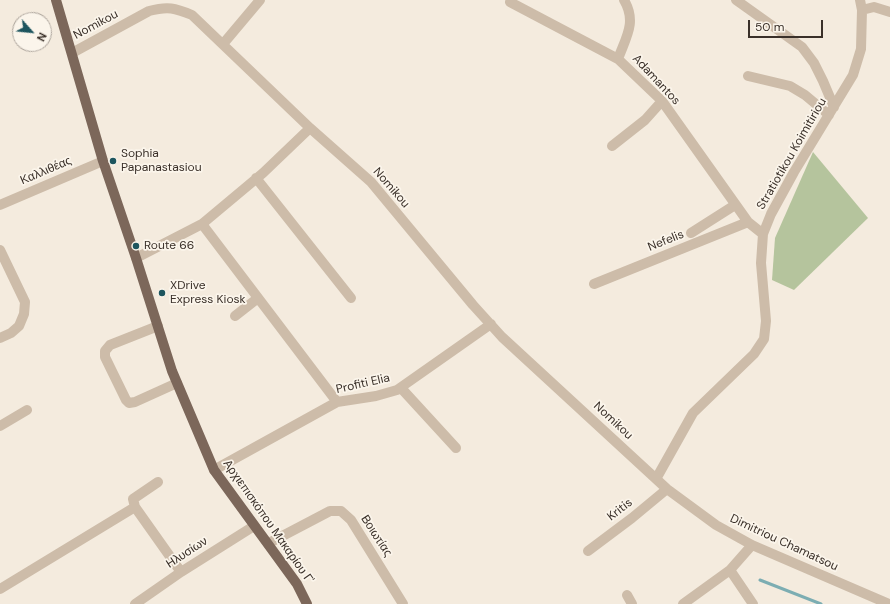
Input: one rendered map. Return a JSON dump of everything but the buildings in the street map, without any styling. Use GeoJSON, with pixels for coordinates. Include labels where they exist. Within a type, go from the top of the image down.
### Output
{"type":"FeatureCollection","features":[{"type":"Feature","properties":{"kind":"main road","name":"Αρχιεπισκόπου Μακαρίου Γ'"},"geometry":{"type":"LineString","coordinates":[[56,0],[103,161],[177,383],[214,470],[298,584],[307,604]]}},
{"type":"Feature","properties":{"kind":"street"},"geometry":{"type":"LineString","coordinates":[[223,44],[260,0]]}},
{"type":"Feature","properties":{"kind":"street"},"geometry":{"type":"LineString","coordinates":[[618,59],[631,24],[628,8],[624,0]]}},
{"type":"Feature","properties":{"kind":"street"},"geometry":{"type":"LineString","coordinates":[[736,0],[802,47],[814,64],[823,81],[831,111]]}},
{"type":"Feature","properties":{"kind":"street","name":"Adamantos"},"geometry":{"type":"LineString","coordinates":[[510,2],[618,59],[662,101],[735,205],[748,222],[763,234]]}},
{"type":"Feature","properties":{"kind":"street","name":"Nomikou"},"geometry":{"type":"LineString","coordinates":[[72,53],[164,4],[192,15],[310,128],[371,182],[502,337],[656,479]]}},
{"type":"Feature","properties":{"kind":"street"},"geometry":{"type":"LineString","coordinates":[[861,5],[890,12]]}},
{"type":"Feature","properties":{"kind":"street","name":"Stratiotikou Koimitiriou"},"geometry":{"type":"LineString","coordinates":[[656,479],[693,413],[754,354],[764,339],[766,322],[761,263],[763,234],[771,214],[794,172],[853,75],[860,49],[861,5]]}},
{"type":"Feature","properties":{"kind":"street"},"geometry":{"type":"LineString","coordinates":[[748,76],[790,86],[831,111]]}},
{"type":"Feature","properties":{"kind":"street"},"geometry":{"type":"LineString","coordinates":[[612,146],[645,120],[662,101]]}},
{"type":"Feature","properties":{"kind":"street"},"geometry":{"type":"LineString","coordinates":[[136,258],[202,224],[256,178],[310,128]]}},
{"type":"Feature","properties":{"kind":"street","name":"Καλλιθέας"},"geometry":{"type":"LineString","coordinates":[[0,205],[103,161]]}},
{"type":"Feature","properties":{"kind":"street"},"geometry":{"type":"LineString","coordinates":[[256,178],[351,298]]}},
{"type":"Feature","properties":{"kind":"street"},"geometry":{"type":"LineString","coordinates":[[691,233],[735,205]]}},
{"type":"Feature","properties":{"kind":"street","name":"Nefelis"},"geometry":{"type":"LineString","coordinates":[[594,284],[748,222]]}},
{"type":"Feature","properties":{"kind":"street"},"geometry":{"type":"LineString","coordinates":[[202,224],[337,402]]}},
{"type":"Feature","properties":{"kind":"street"},"geometry":{"type":"LineString","coordinates":[[0,250],[25,302],[24,314],[19,326],[11,333],[0,338]]}},
{"type":"Feature","properties":{"kind":"street"},"geometry":{"type":"LineString","coordinates":[[235,316],[258,298]]}},
{"type":"Feature","properties":{"kind":"street","name":"Profiti Elia"},"geometry":{"type":"LineString","coordinates":[[214,470],[337,402],[376,396],[401,388],[491,324]]}},
{"type":"Feature","properties":{"kind":"street"},"geometry":{"type":"LineString","coordinates":[[158,326],[110,345],[105,351],[106,357],[126,400],[129,403],[135,402],[177,383]]}},
{"type":"Feature","properties":{"kind":"street"},"geometry":{"type":"LineString","coordinates":[[401,388],[456,448]]}},
{"type":"Feature","properties":{"kind":"street"},"geometry":{"type":"LineString","coordinates":[[0,426],[27,410]]}},
{"type":"Feature","properties":{"kind":"street","name":"Dimitriou Chamatsou"},"geometry":{"type":"LineString","coordinates":[[656,479],[667,489],[716,525],[752,545],[889,604]]}},
{"type":"Feature","properties":{"kind":"street"},"geometry":{"type":"LineString","coordinates":[[158,482],[133,499],[135,507],[181,572]]}},
{"type":"Feature","properties":{"kind":"street","name":"Kritis"},"geometry":{"type":"LineString","coordinates":[[588,551],[632,518],[667,489]]}},
{"type":"Feature","properties":{"kind":"street"},"geometry":{"type":"LineString","coordinates":[[0,589],[135,507]]}},
{"type":"Feature","properties":{"kind":"street","name":"Βοιωτίας"},"geometry":{"type":"LineString","coordinates":[[269,543],[330,511],[341,511],[351,520],[403,604]]}},
{"type":"Feature","properties":{"kind":"street","name":"Ηλυσίων"},"geometry":{"type":"LineString","coordinates":[[135,604],[181,572],[254,526]]}},
{"type":"Feature","properties":{"kind":"street"},"geometry":{"type":"LineString","coordinates":[[684,604],[730,570],[752,545]]}},
{"type":"Feature","properties":{"kind":"street"},"geometry":{"type":"LineString","coordinates":[[730,570],[753,604]]}},
{"type":"Feature","properties":{"kind":"green space"},"geometry":{"type":"Polygon","coordinates":[[[813,152],[868,218],[794,290],[772,280],[775,238],[813,152]]]}},
{"type":"Feature","properties":{"kind":"waterway"},"geometry":{"type":"LineString","coordinates":[[760,580],[821,604]]}},
{"type":"Feature","properties":{"kind":"place","name":"Sophia Papanastasiou"},"geometry":{"type":"Point","coordinates":[113,161]}},
{"type":"Feature","properties":{"kind":"place","name":"Route 66"},"geometry":{"type":"Point","coordinates":[136,246]}},
{"type":"Feature","properties":{"kind":"place","name":"XDrive Express Kiosk"},"geometry":{"type":"Point","coordinates":[162,293]}}]}
